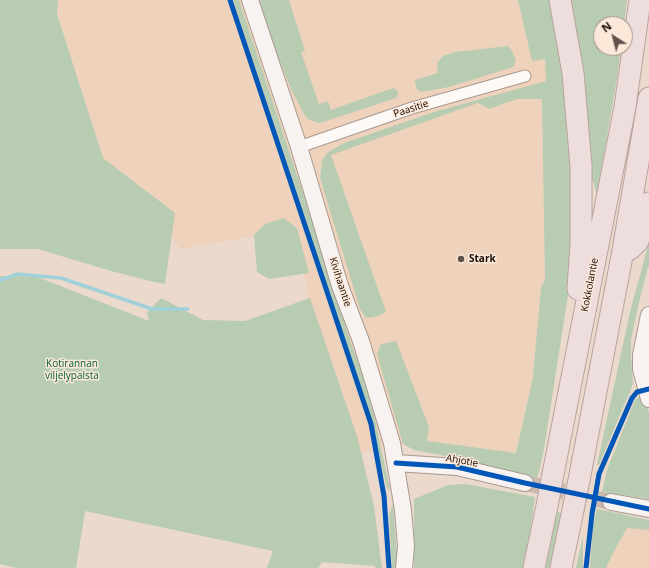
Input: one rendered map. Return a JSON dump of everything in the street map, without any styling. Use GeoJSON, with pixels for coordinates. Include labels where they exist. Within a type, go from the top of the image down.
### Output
{"type":"FeatureCollection","features":[{"type":"Feature","properties":{"kind":"highway"},"geometry":{"type":"LineString","coordinates":[[560,0],[573,74],[580,151],[581,245],[578,289],[585,315]]}},
{"type":"Feature","properties":{"kind":"highway","name":"Kokkolantie"},"geometry":{"type":"LineString","coordinates":[[534,568],[585,315],[624,107],[640,0]]}},
{"type":"Feature","properties":{"kind":"highway"},"geometry":{"type":"LineString","coordinates":[[562,568],[622,256],[649,98]]}},
{"type":"Feature","properties":{"kind":"highway"},"geometry":{"type":"LineString","coordinates":[[622,256],[638,241],[649,203]]}},
{"type":"Feature","properties":{"kind":"main road","name":"Kivihaantie"},"geometry":{"type":"LineString","coordinates":[[250,0],[299,147],[340,286],[361,341],[392,443],[403,510],[406,546],[404,568]]}},
{"type":"Feature","properties":{"kind":"main road"},"geometry":{"type":"LineString","coordinates":[[649,315],[647,350],[641,355],[641,369],[649,399]]}},
{"type":"Feature","properties":{"kind":"main road","name":"Ahjotie"},"geometry":{"type":"LineString","coordinates":[[396,463],[457,467],[525,483]]}},
{"type":"Feature","properties":{"kind":"main road"},"geometry":{"type":"LineString","coordinates":[[611,502],[649,509]]}},
{"type":"Feature","properties":{"kind":"street","name":"Paasitie"},"geometry":{"type":"LineString","coordinates":[[299,147],[412,108],[525,76]]}},
{"type":"Feature","properties":{"kind":"shaded area"},"geometry":{"type":"Polygon","coordinates":[[[58,0],[542,0],[554,76],[542,99],[545,280],[541,287],[533,377],[516,453],[427,441],[359,453],[309,302],[296,229],[181,249],[171,238],[175,213],[103,158],[57,14],[58,0]]]}},
{"type":"Feature","properties":{"kind":"shaded area"},"geometry":{"type":"Polygon","coordinates":[[[609,514],[649,520],[649,568],[597,568],[609,514]]]}},
{"type":"Feature","properties":{"kind":"green space"},"geometry":{"type":"Polygon","coordinates":[[[0,0],[58,0],[57,14],[103,158],[175,213],[165,284],[111,271],[38,249],[0,249],[0,0]]]}},
{"type":"Feature","properties":{"kind":"green space"},"geometry":{"type":"Polygon","coordinates":[[[233,0],[239,0],[349,338],[365,380],[390,490],[387,489],[369,411],[233,0]]]}},
{"type":"Feature","properties":{"kind":"green space"},"geometry":{"type":"Polygon","coordinates":[[[256,0],[289,0],[305,51],[301,52],[319,104],[328,101],[331,110],[393,88],[397,90],[398,95],[396,98],[320,123],[309,120],[304,114],[291,89],[261,16],[256,0]]]}},
{"type":"Feature","properties":{"kind":"green space"},"geometry":{"type":"Polygon","coordinates":[[[518,0],[554,0],[563,43],[559,56],[575,150],[571,276],[543,455],[537,479],[495,471],[477,462],[414,450],[403,444],[377,354],[381,344],[396,341],[429,427],[427,441],[516,453],[533,377],[541,287],[545,280],[542,99],[517,99],[489,109],[478,103],[331,155],[386,312],[378,316],[366,318],[360,309],[320,178],[322,160],[328,152],[344,143],[434,112],[546,81],[545,59],[532,61],[518,0]]]}},
{"type":"Feature","properties":{"kind":"green space"},"geometry":{"type":"Polygon","coordinates":[[[566,0],[627,0],[625,16],[593,16],[593,56],[620,56],[597,195],[591,174],[566,0]]]}},
{"type":"Feature","properties":{"kind":"green space"},"geometry":{"type":"Polygon","coordinates":[[[508,46],[516,61],[513,67],[449,87],[421,92],[417,89],[415,80],[438,73],[437,63],[443,56],[455,52],[508,46]]]}},
{"type":"Feature","properties":{"kind":"green space"},"geometry":{"type":"Polygon","coordinates":[[[284,218],[297,228],[309,273],[269,279],[257,272],[254,235],[265,224],[284,218]]]}},
{"type":"Feature","properties":{"kind":"green space"},"geometry":{"type":"Polygon","coordinates":[[[649,242],[649,267],[641,294],[631,339],[633,383],[599,465],[597,465],[630,312],[649,242]]]}},
{"type":"Feature","properties":{"kind":"green space","name":"Kotirannan viljelypalsta"},"geometry":{"type":"Polygon","coordinates":[[[0,276],[35,276],[149,321],[147,312],[161,298],[203,320],[245,321],[310,298],[357,436],[374,506],[382,568],[375,568],[375,566],[322,562],[318,568],[267,568],[273,551],[85,511],[76,568],[16,568],[0,564],[0,276]]]}},
{"type":"Feature","properties":{"kind":"green space"},"geometry":{"type":"Polygon","coordinates":[[[642,395],[649,412],[649,499],[602,492],[607,470],[635,400],[642,395]]]}},
{"type":"Feature","properties":{"kind":"green space"},"geometry":{"type":"Polygon","coordinates":[[[465,484],[535,497],[526,568],[414,568],[414,499],[448,485],[465,484]]]}},
{"type":"Feature","properties":{"kind":"green space"},"geometry":{"type":"Polygon","coordinates":[[[393,504],[398,568],[392,568],[389,514],[393,504]]]}},
{"type":"Feature","properties":{"kind":"green space"},"geometry":{"type":"Polygon","coordinates":[[[597,509],[649,520],[649,530],[627,528],[606,568],[590,568],[593,526],[597,509]]]}},
{"type":"Feature","properties":{"kind":"green space"},"geometry":{"type":"Polygon","coordinates":[[[555,512],[564,513],[553,568],[544,568],[555,512]]]}},
{"type":"Feature","properties":{"kind":"green space"},"geometry":{"type":"Polygon","coordinates":[[[583,536],[583,568],[576,568],[583,536]]]}},
{"type":"Feature","properties":{"kind":"waterway"},"geometry":{"type":"LineString","coordinates":[[0,280],[17,274],[61,278],[152,309],[188,309]]}},
{"type":"Feature","properties":{"kind":"tunnel"},"geometry":{"type":"LineString","coordinates":[[525,483],[611,502]]}},
{"type":"Feature","properties":{"kind":"cycle path"},"geometry":{"type":"LineString","coordinates":[[230,0],[371,424],[384,496],[389,568]]}},
{"type":"Feature","properties":{"kind":"cycle path"},"geometry":{"type":"LineString","coordinates":[[586,568],[592,514],[599,474],[632,398],[637,392],[649,389]]}},
{"type":"Feature","properties":{"kind":"cycle path"},"geometry":{"type":"LineString","coordinates":[[396,463],[457,467],[649,509]]}},
{"type":"Feature","properties":{"kind":"place","name":"Stark"},"geometry":{"type":"Point","coordinates":[461,259]}}]}
